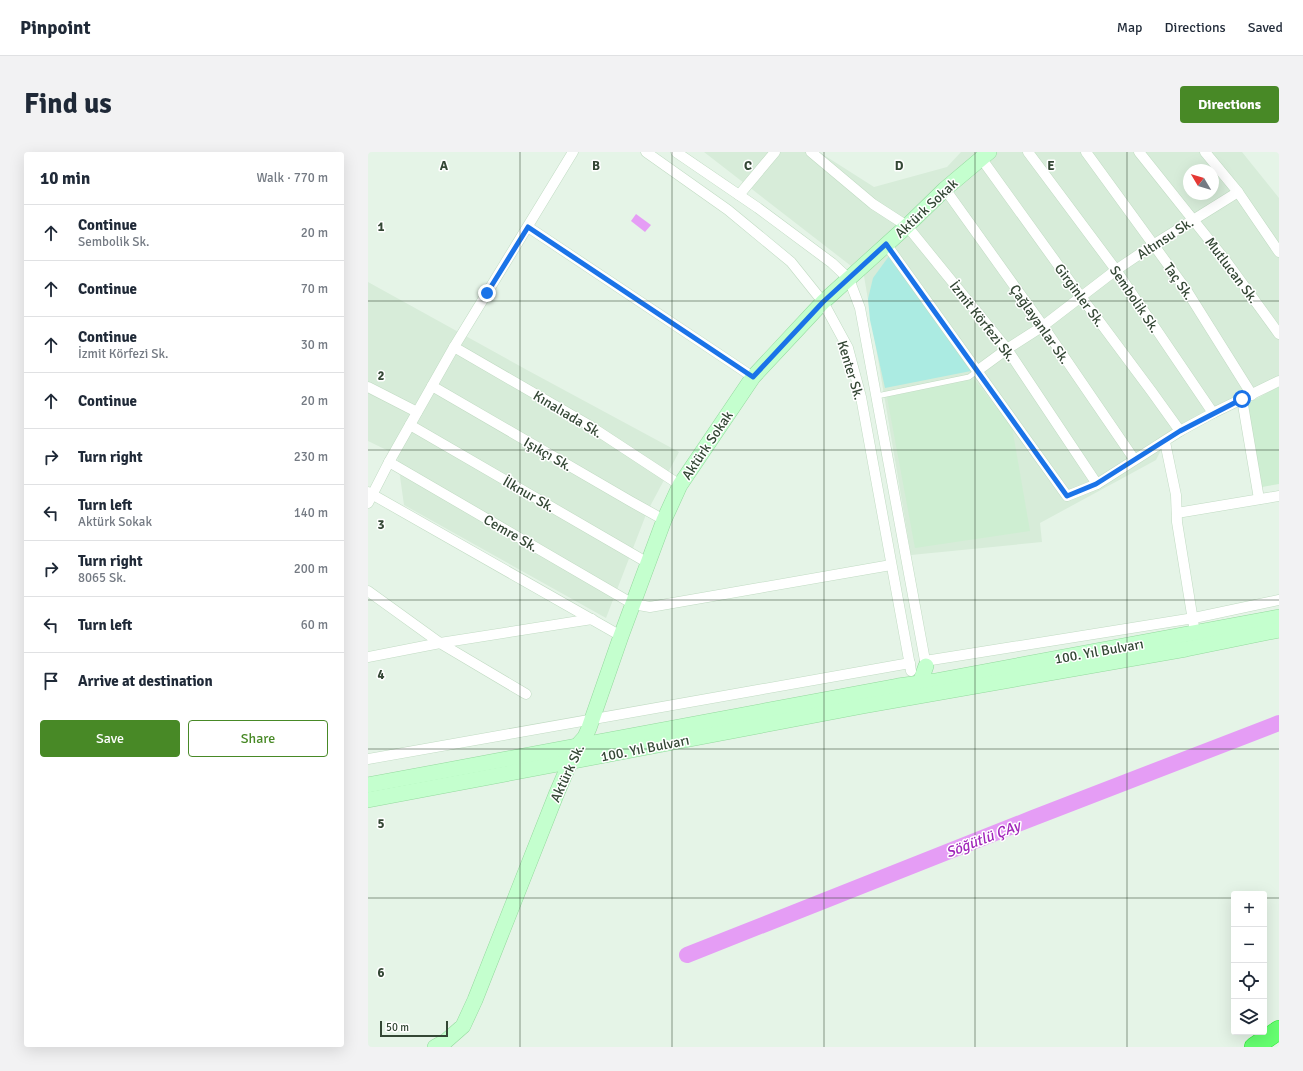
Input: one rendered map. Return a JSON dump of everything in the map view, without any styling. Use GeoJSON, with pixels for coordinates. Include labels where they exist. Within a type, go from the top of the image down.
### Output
{"type":"FeatureCollection","features":[{"type":"Feature","properties":{"kind":"highway"},"geometry":{"type":"LineString","coordinates":[[1254,1047],[1279,1030]]}},
{"type":"Feature","properties":{"kind":"main road","name":"Aktürk Sokak"},"geometry":{"type":"LineString","coordinates":[[680,485],[753,377],[823,302],[907,226],[945,189],[985,155]]}},
{"type":"Feature","properties":{"kind":"main road","name":"Aktürk Sk."},"geometry":{"type":"LineString","coordinates":[[434,1047],[446,1041],[463,1026],[475,1000],[547,817],[577,746],[585,737],[664,520],[680,485]]}},
{"type":"Feature","properties":{"kind":"main road","name":"100. Yıl Bulvarı"},"geometry":{"type":"LineString","coordinates":[[368,800],[571,762],[921,689],[1279,617]]}},
{"type":"Feature","properties":{"kind":"main road","name":"100. Yıl Bulvarı"},"geometry":{"type":"LineString","coordinates":[[368,785],[898,686],[921,689],[1186,649],[1279,630]]}},
{"type":"Feature","properties":{"kind":"main road"},"geometry":{"type":"LineString","coordinates":[[921,689],[926,663]]}},
{"type":"Feature","properties":{"kind":"main road"},"geometry":{"type":"LineString","coordinates":[[910,667],[912,676],[921,689]]}},
{"type":"Feature","properties":{"kind":"street"},"geometry":{"type":"LineString","coordinates":[[573,152],[454,347],[370,497],[621,636]]}},
{"type":"Feature","properties":{"kind":"street","name":"Kenter Sk."},"geometry":{"type":"LineString","coordinates":[[646,152],[728,210],[791,262],[823,302],[848,348],[861,397],[910,667]]}},
{"type":"Feature","properties":{"kind":"street","name":"Kenter Sk."},"geometry":{"type":"LineString","coordinates":[[676,152],[739,195],[832,263],[849,279],[860,308],[926,663]]}},
{"type":"Feature","properties":{"kind":"street"},"geometry":{"type":"LineString","coordinates":[[739,195],[775,152]]}},
{"type":"Feature","properties":{"kind":"street","name":"İzmit Körfezi Sk."},"geometry":{"type":"LineString","coordinates":[[811,152],[873,204],[907,226],[1007,349],[1096,484]]}},
{"type":"Feature","properties":{"kind":"street","name":"Sembolik Sk."},"geometry":{"type":"LineString","coordinates":[[1028,152],[1116,270],[1213,413]]}},
{"type":"Feature","properties":{"kind":"street","name":"Taç Sk."},"geometry":{"type":"LineString","coordinates":[[1086,152],[1185,288],[1252,395]]}},
{"type":"Feature","properties":{"kind":"street","name":"Mutlucan Sk."},"geometry":{"type":"LineString","coordinates":[[1139,152],[1226,261],[1279,334]]}},
{"type":"Feature","properties":{"kind":"street"},"geometry":{"type":"LineString","coordinates":[[1205,152],[1238,192],[1279,252]]}},
{"type":"Feature","properties":{"kind":"street","name":"Girginler Sk."},"geometry":{"type":"LineString","coordinates":[[985,155],[1082,298],[1180,431]]}},
{"type":"Feature","properties":{"kind":"street","name":"Çağlayanlar Sk."},"geometry":{"type":"LineString","coordinates":[[945,189],[1043,326],[1134,460]]}},
{"type":"Feature","properties":{"kind":"street","name":"Altınsu Sk."},"geometry":{"type":"LineString","coordinates":[[977,371],[1082,298],[1116,270],[1238,192]]}},
{"type":"Feature","properties":{"kind":"street"},"geometry":{"type":"LineString","coordinates":[[528,227],[753,377]]}},
{"type":"Feature","properties":{"kind":"street"},"geometry":{"type":"LineString","coordinates":[[886,244],[1067,496],[1096,484],[1165,442],[1180,431],[1213,413],[1279,381]]}},
{"type":"Feature","properties":{"kind":"street","name":"Kınalıada Sk."},"geometry":{"type":"LineString","coordinates":[[454,347],[588,424],[680,485]]}},
{"type":"Feature","properties":{"kind":"street","name":"Işıkçı Sk."},"geometry":{"type":"LineString","coordinates":[[432,386],[630,502],[664,520]]}},
{"type":"Feature","properties":{"kind":"street"},"geometry":{"type":"LineString","coordinates":[[368,387],[417,412]]}},
{"type":"Feature","properties":{"kind":"street"},"geometry":{"type":"LineString","coordinates":[[1242,399],[1259,499]]}},
{"type":"Feature","properties":{"kind":"street","name":"İlknur Sk."},"geometry":{"type":"LineString","coordinates":[[410,425],[648,563]]}},
{"type":"Feature","properties":{"kind":"street"},"geometry":{"type":"LineString","coordinates":[[1165,442],[1176,495],[1177,513],[1194,618],[1195,633]]}},
{"type":"Feature","properties":{"kind":"street","name":"Cemre Sk."},"geometry":{"type":"LineString","coordinates":[[389,462],[633,604]]}},
{"type":"Feature","properties":{"kind":"street"},"geometry":{"type":"LineString","coordinates":[[1177,513],[1279,496]]}},
{"type":"Feature","properties":{"kind":"street"},"geometry":{"type":"LineString","coordinates":[[633,604],[650,607],[891,565]]}},
{"type":"Feature","properties":{"kind":"street"},"geometry":{"type":"LineString","coordinates":[[368,591],[440,644],[526,694]]}},
{"type":"Feature","properties":{"kind":"street"},"geometry":{"type":"LineString","coordinates":[[926,663],[1194,618],[1279,600]]}},
{"type":"Feature","properties":{"kind":"street"},"geometry":{"type":"LineString","coordinates":[[368,657],[592,619]]}},
{"type":"Feature","properties":{"kind":"street"},"geometry":{"type":"LineString","coordinates":[[368,759],[592,719],[910,667]]}},
{"type":"Feature","properties":{"kind":"lane"},"geometry":{"type":"LineString","coordinates":[[877,396],[968,376],[977,371]]}},
{"type":"Feature","properties":{"kind":"shaded area"},"geometry":{"type":"Polygon","coordinates":[[[704,152],[819,152],[874,187],[947,167],[961,152],[1242,152],[1279,198],[1279,379],[1165,442],[1156,460],[1040,523],[1042,542],[911,555],[864,276],[704,152]]]}},
{"type":"Feature","properties":{"kind":"shaded area"},"geometry":{"type":"Polygon","coordinates":[[[636,214],[651,225],[645,232],[631,221],[636,214]]]}},
{"type":"Feature","properties":{"kind":"shaded area"},"geometry":{"type":"Polygon","coordinates":[[[889,256],[971,371],[885,388],[870,320],[868,299],[873,278],[889,256]]]}},
{"type":"Feature","properties":{"kind":"shaded area"},"geometry":{"type":"Polygon","coordinates":[[[368,282],[679,452],[647,512],[606,618],[404,505],[397,455],[368,441],[368,282]]]}},
{"type":"Feature","properties":{"kind":"shaded area"},"geometry":{"type":"Polygon","coordinates":[[[974,379],[1012,427],[1030,531],[915,548],[887,397],[974,379]]]}},
{"type":"Feature","properties":{"kind":"shaded area"},"geometry":{"type":"Polygon","coordinates":[[[1279,386],[1279,484],[1262,487],[1247,404],[1279,386]]]}},
{"type":"Feature","properties":{"kind":"waterway","name":"Söğütlü ÇAy"},"geometry":{"type":"LineString","coordinates":[[687,955],[1033,818],[1279,723]]}},
{"type":"Feature","properties":{"kind":"route"},"geometry":{"type":"LineString","coordinates":[[487,293],[528,227],[753,377],[823,302],[886,244],[1067,496],[1096,484],[1149,450],[1165,442],[1180,431],[1242,399]]}}]}
